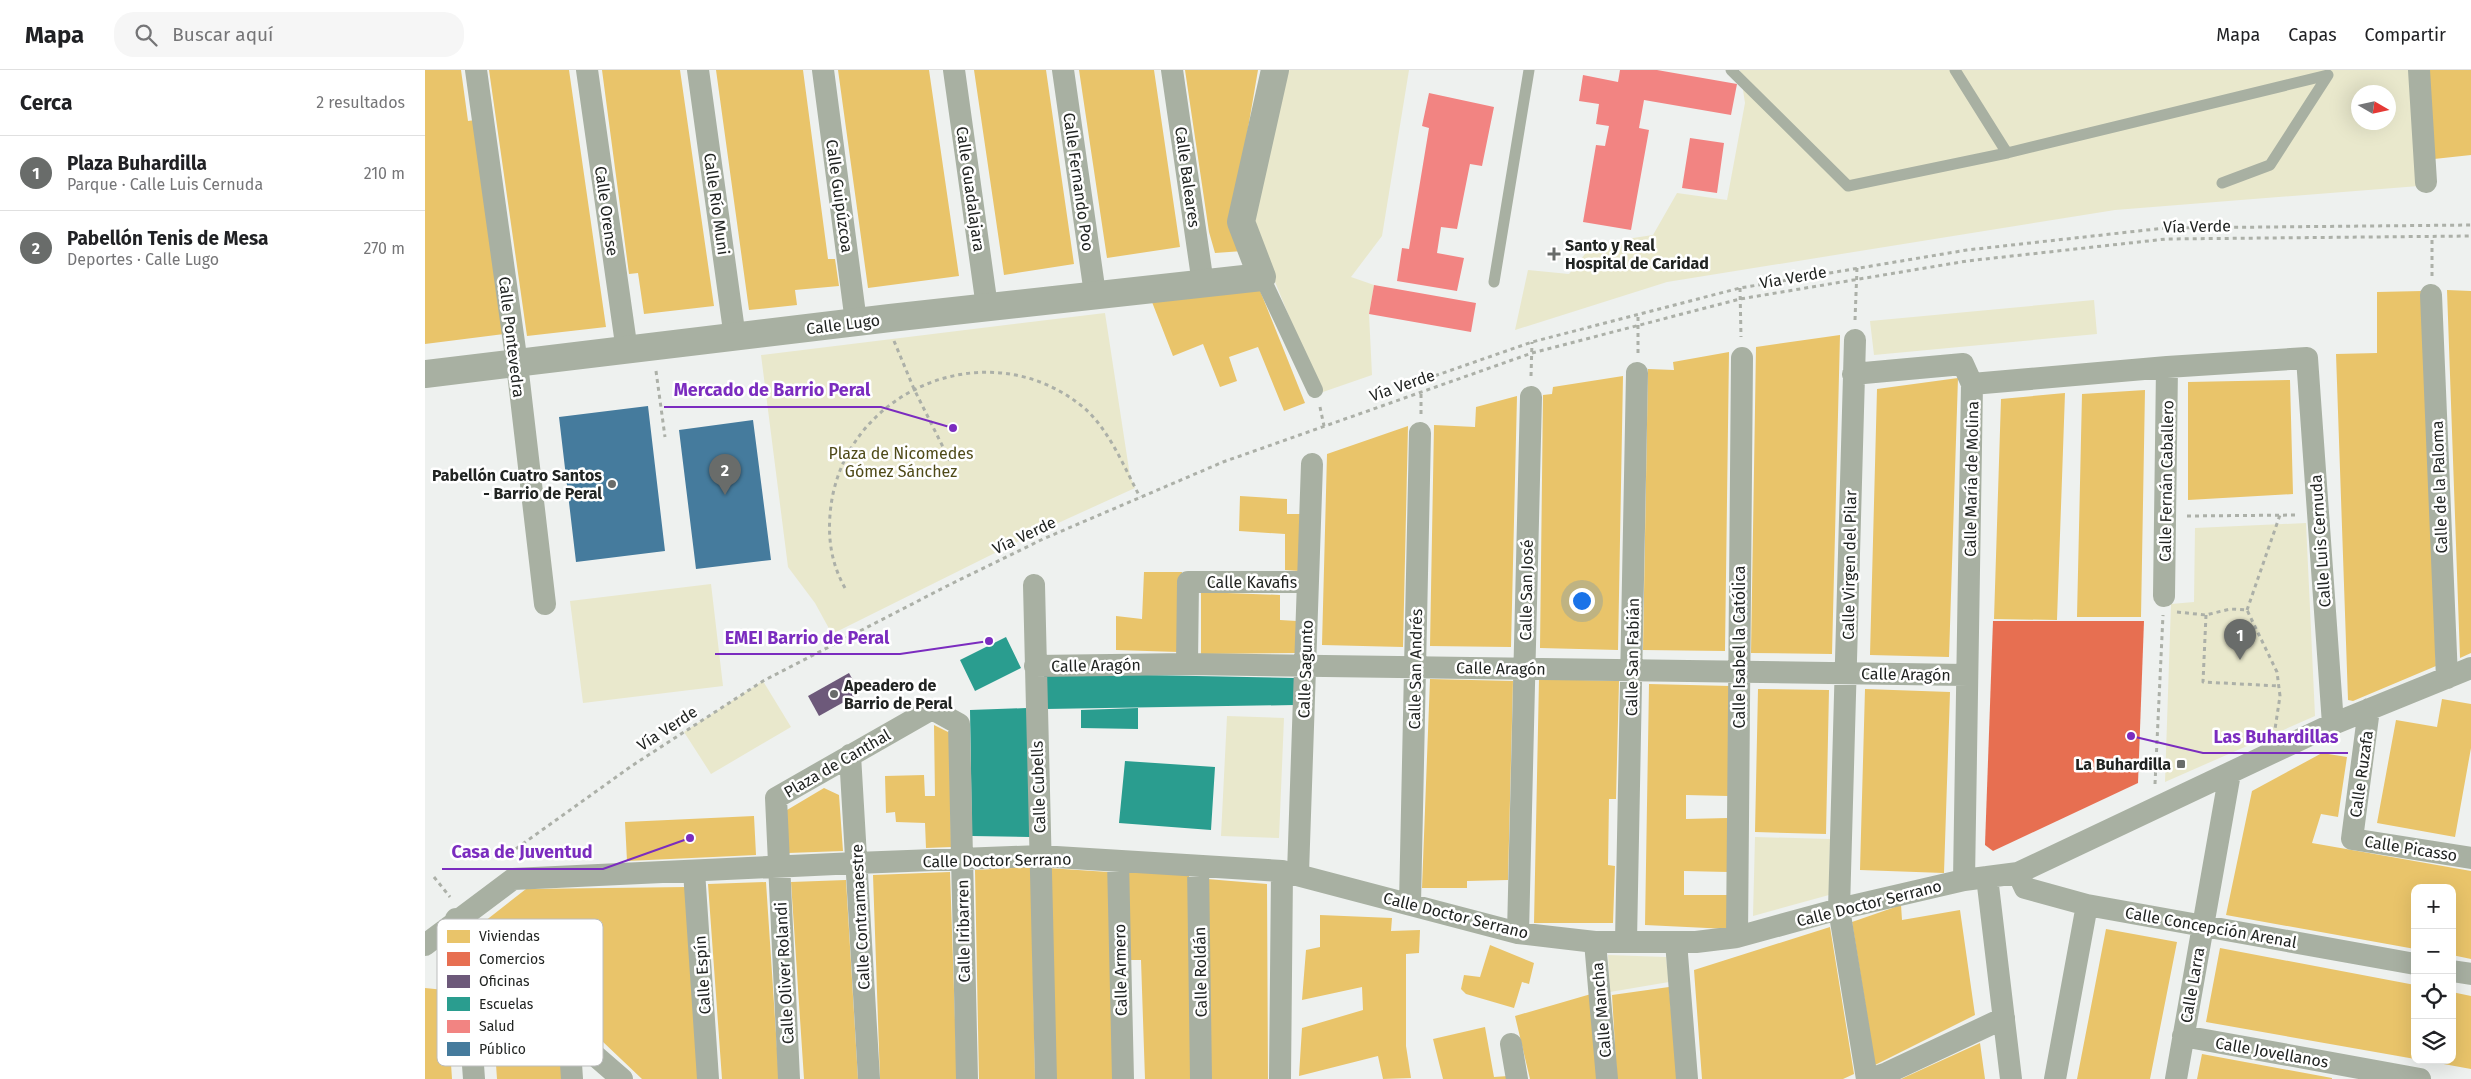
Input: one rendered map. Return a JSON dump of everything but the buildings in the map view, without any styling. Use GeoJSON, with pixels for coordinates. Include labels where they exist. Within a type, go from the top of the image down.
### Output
{"type":"FeatureCollection","features":[{"type":"Feature","properties":{"kind":"street","name":"Calle Pontevedra"},"geometry":{"type":"LineString","coordinates":[[476,70],[517,364],[545,604]]}},
{"type":"Feature","properties":{"kind":"street","name":"Calle Orense"},"geometry":{"type":"LineString","coordinates":[[587,70],[640,350]]}},
{"type":"Feature","properties":{"kind":"street","name":"Calle Río Muni"},"geometry":{"type":"LineString","coordinates":[[698,70],[735,338]]}},
{"type":"Feature","properties":{"kind":"street","name":"Calle Guipúzcoa"},"geometry":{"type":"LineString","coordinates":[[823,70],[856,322]]}},
{"type":"Feature","properties":{"kind":"street","name":"Calle Guadalajara"},"geometry":{"type":"LineString","coordinates":[[954,70],[987,307]]}},
{"type":"Feature","properties":{"kind":"street","name":"Calle Fernando Poo"},"geometry":{"type":"LineString","coordinates":[[1063,70],[1095,294]]}},
{"type":"Feature","properties":{"kind":"street","name":"Calle Baleares"},"geometry":{"type":"LineString","coordinates":[[1172,70],[1203,284]]}},
{"type":"Feature","properties":{"kind":"street"},"geometry":{"type":"LineString","coordinates":[[1275,70],[1241,222],[1262,277],[1315,390]]}},
{"type":"Feature","properties":{"kind":"street"},"geometry":{"type":"LineString","coordinates":[[2419,70],[2426,182]]}},
{"type":"Feature","properties":{"kind":"street","name":"Calle Lugo"},"geometry":{"type":"LineString","coordinates":[[425,374],[640,350],[1095,294],[1262,277]]}},
{"type":"Feature","properties":{"kind":"street","name":"Calle de la Paloma"},"geometry":{"type":"LineString","coordinates":[[2431,296],[2447,678]]}},
{"type":"Feature","properties":{"kind":"street","name":"Calle Virgen del Pilar"},"geometry":{"type":"LineString","coordinates":[[1855,340],[1839,908],[1878,1078]]}},
{"type":"Feature","properties":{"kind":"street","name":"Calle Isabel la Católica"},"geometry":{"type":"LineString","coordinates":[[1737,937],[1742,358]]}},
{"type":"Feature","properties":{"kind":"street","name":"Calle María de Molina"},"geometry":{"type":"LineString","coordinates":[[1964,880],[1973,384],[2167,367],[2307,358]]}},
{"type":"Feature","properties":{"kind":"street","name":"Calle Luis Cernuda"},"geometry":{"type":"LineString","coordinates":[[2307,358],[2333,724]]}},
{"type":"Feature","properties":{"kind":"street"},"geometry":{"type":"LineString","coordinates":[[1853,374],[1963,364],[1973,384]]}},
{"type":"Feature","properties":{"kind":"street","name":"Calle Fernán Caballero"},"geometry":{"type":"LineString","coordinates":[[2166,606],[2167,367]]}},
{"type":"Feature","properties":{"kind":"street","name":"Calle San Fabián"},"geometry":{"type":"LineString","coordinates":[[1626,941],[1637,373]]}},
{"type":"Feature","properties":{"kind":"street","name":"Calle San José"},"geometry":{"type":"LineString","coordinates":[[1518,933],[1531,398]]}},
{"type":"Feature","properties":{"kind":"street","name":"Calle San Andrés"},"geometry":{"type":"LineString","coordinates":[[1410,904],[1420,433]]}},
{"type":"Feature","properties":{"kind":"street","name":"Calle Sagunto"},"geometry":{"type":"LineString","coordinates":[[1280,1079],[1290,872],[1305,665],[1311,464]]}},
{"type":"Feature","properties":{"kind":"street","name":"Calle Kavafis"},"geometry":{"type":"LineString","coordinates":[[1187,664],[1188,582],[1307,582]]}},
{"type":"Feature","properties":{"kind":"street","name":"Calle Cubells"},"geometry":{"type":"LineString","coordinates":[[1033,585],[1046,1079]]}},
{"type":"Feature","properties":{"kind":"street","name":"Calle Aragón"},"geometry":{"type":"LineString","coordinates":[[1035,666],[1305,665],[1967,675]]}},
{"type":"Feature","properties":{"kind":"street","name":"Calle Doctor Serrano"},"geometry":{"type":"LineString","coordinates":[[456,919],[513,879],[1040,856],[1290,872],[1518,933],[1595,942],[1696,942],[1737,937],[1839,908],[1964,880],[2018,873],[2333,724],[2471,668]]}},
{"type":"Feature","properties":{"kind":"street","name":"Plaza de Canthal"},"geometry":{"type":"LineString","coordinates":[[778,868],[776,798],[932,709],[959,724]]}},
{"type":"Feature","properties":{"kind":"street","name":"Calle Ruzafa"},"geometry":{"type":"LineString","coordinates":[[2352,839],[2369,709]]}},
{"type":"Feature","properties":{"kind":"street","name":"Calle Iribarren"},"geometry":{"type":"LineString","coordinates":[[959,724],[967,1079]]}},
{"type":"Feature","properties":{"kind":"street","name":"Calle Contramaestre"},"geometry":{"type":"LineString","coordinates":[[850,755],[869,1079]]}},
{"type":"Feature","properties":{"kind":"street","name":"Calle Larra"},"geometry":{"type":"LineString","coordinates":[[2176,1079],[2229,773]]}},
{"type":"Feature","properties":{"kind":"street","name":"Calle Picasso"},"geometry":{"type":"LineString","coordinates":[[2352,839],[2470,852]]}},
{"type":"Feature","properties":{"kind":"street","name":"Calle Armero"},"geometry":{"type":"LineString","coordinates":[[1118,861],[1123,1079]]}},
{"type":"Feature","properties":{"kind":"street","name":"Calle Roldán"},"geometry":{"type":"LineString","coordinates":[[1198,866],[1201,1079]]}},
{"type":"Feature","properties":{"kind":"street","name":"Calle Oliver Rolandi"},"geometry":{"type":"LineString","coordinates":[[778,868],[789,1079]]}},
{"type":"Feature","properties":{"kind":"street","name":"Calle Espín"},"geometry":{"type":"LineString","coordinates":[[694,871],[708,1079]]}},
{"type":"Feature","properties":{"kind":"street","name":"Calle Concepción Arenal"},"geometry":{"type":"LineString","coordinates":[[2018,873],[2025,888],[2087,905],[2411,963]]}},
{"type":"Feature","properties":{"kind":"street"},"geometry":{"type":"LineString","coordinates":[[1987,877],[2011,1079]]}},
{"type":"Feature","properties":{"kind":"street"},"geometry":{"type":"LineString","coordinates":[[2055,1079],[2087,905]]}},
{"type":"Feature","properties":{"kind":"street"},"geometry":{"type":"LineString","coordinates":[[425,945],[437,935]]}},
{"type":"Feature","properties":{"kind":"street","name":"Calle Mancha"},"geometry":{"type":"LineString","coordinates":[[1595,942],[1607,1079]]}},
{"type":"Feature","properties":{"kind":"street"},"geometry":{"type":"LineString","coordinates":[[1676,942],[1687,1079]]}},
{"type":"Feature","properties":{"kind":"street"},"geometry":{"type":"LineString","coordinates":[[2456,972],[2471,974]]}},
{"type":"Feature","properties":{"kind":"street"},"geometry":{"type":"LineString","coordinates":[[1878,1078],[2004,1018]]}},
{"type":"Feature","properties":{"kind":"street","name":"Calle Jovellanos"},"geometry":{"type":"LineString","coordinates":[[2183,1036],[2420,1079]]}},
{"type":"Feature","properties":{"kind":"street"},"geometry":{"type":"LineString","coordinates":[[1511,1044],[1517,1079]]}},
{"type":"Feature","properties":{"kind":"street"},"geometry":{"type":"LineString","coordinates":[[603,1063],[622,1079]]}},
{"type":"Feature","properties":{"kind":"street"},"geometry":{"type":"LineString","coordinates":[[473,1066],[474,1079]]}},
{"type":"Feature","properties":{"kind":"street"},"geometry":{"type":"LineString","coordinates":[[571,1066],[572,1079]]}},
{"type":"Feature","properties":{"kind":"lane"},"geometry":{"type":"LineString","coordinates":[[1494,282],[1529,70]]}},
{"type":"Feature","properties":{"kind":"lane"},"geometry":{"type":"LineString","coordinates":[[1731,70],[1848,186],[2007,153],[2328,75],[2270,165],[2222,183]]}},
{"type":"Feature","properties":{"kind":"lane"},"geometry":{"type":"LineString","coordinates":[[1955,70],[2007,153]]}},
{"type":"Feature","properties":{"kind":"path","name":"Vía Verde"},"geometry":{"type":"LineString","coordinates":[[1420,381],[1532,342],[1740,288],[1967,250],[2165,228],[2471,225]]}},
{"type":"Feature","properties":{"kind":"path"},"geometry":{"type":"LineString","coordinates":[[2431,296],[2432,236]]}},
{"type":"Feature","properties":{"kind":"path","name":"Vía Verde"},"geometry":{"type":"LineString","coordinates":[[498,862],[633,765],[763,681],[947,586],[1043,539],[1140,496],[1297,435],[1532,353],[1740,299],[1967,261],[2166,239],[2471,236]]}},
{"type":"Feature","properties":{"kind":"path"},"geometry":{"type":"LineString","coordinates":[[1855,340],[1857,268]]}},
{"type":"Feature","properties":{"kind":"path"},"geometry":{"type":"LineString","coordinates":[[1740,288],[1742,358]]}},
{"type":"Feature","properties":{"kind":"path"},"geometry":{"type":"LineString","coordinates":[[1637,373],[1638,313]]}},
{"type":"Feature","properties":{"kind":"path"},"geometry":{"type":"LineString","coordinates":[[894,340],[914,389],[951,463]]}},
{"type":"Feature","properties":{"kind":"path"},"geometry":{"type":"LineString","coordinates":[[1531,398],[1532,342]]}},
{"type":"Feature","properties":{"kind":"path"},"geometry":{"type":"LineString","coordinates":[[640,350],[665,437]]}},
{"type":"Feature","properties":{"kind":"path"},"geometry":{"type":"LineString","coordinates":[[845,588],[833,560],[830,540],[831,502],[836,482],[848,456],[866,427],[880,411],[914,389],[944,379],[991,372],[1009,372],[1045,384],[1084,408],[1097,422],[1140,496]]}},
{"type":"Feature","properties":{"kind":"path"},"geometry":{"type":"LineString","coordinates":[[2166,516],[2318,514]]}},
{"type":"Feature","properties":{"kind":"path"},"geometry":{"type":"LineString","coordinates":[[2270,754],[2280,696],[2277,672],[2247,610],[2280,515]]}},
{"type":"Feature","properties":{"kind":"path"},"geometry":{"type":"LineString","coordinates":[[2153,809],[2166,606],[2206,615],[2229,609],[2247,610]]}},
{"type":"Feature","properties":{"kind":"path"},"geometry":{"type":"LineString","coordinates":[[2206,615],[2203,682],[2279,686]]}},
{"type":"Feature","properties":{"kind":"path"},"geometry":{"type":"LineString","coordinates":[[434,877],[450,897],[458,891]]}},
{"type":"Feature","properties":{"kind":"green space"},"geometry":{"type":"Polygon","coordinates":[[[1287,70],[1409,70],[1382,236],[1351,277],[1374,285],[1369,314],[1372,375],[1320,393],[1252,225],[1287,70]]]}},
{"type":"Feature","properties":{"kind":"green space"},"geometry":{"type":"Polygon","coordinates":[[[1740,70],[2412,70],[2419,186],[2115,210],[1667,282],[1515,330],[1528,270],[1569,274],[1593,244],[1653,235],[1677,193],[1727,200],[1745,103],[1740,70]]]}},
{"type":"Feature","properties":{"kind":"green space"},"geometry":{"type":"Polygon","coordinates":[[[2094,300],[2097,334],[1874,355],[1870,321],[2094,300]]]}},
{"type":"Feature","properties":{"kind":"green space","name":"Plaza de Nicomedes Gómez Sánchez"},"geometry":{"type":"Polygon","coordinates":[[[1105,313],[1130,476],[1135,488],[1023,539],[832,634],[815,603],[788,567],[761,355],[1105,313]]]}},
{"type":"Feature","properties":{"kind":"green space"},"geometry":{"type":"Polygon","coordinates":[[[2306,523],[2315,716],[2165,782],[2171,604],[2194,602],[2195,528],[2306,523]]]}},
{"type":"Feature","properties":{"kind":"green space"},"geometry":{"type":"Polygon","coordinates":[[[711,584],[723,686],[583,703],[570,601],[711,584]]]}},
{"type":"Feature","properties":{"kind":"green space"},"geometry":{"type":"Polygon","coordinates":[[[763,681],[791,727],[711,774],[684,732],[763,681]]]}},
{"type":"Feature","properties":{"kind":"green space"},"geometry":{"type":"Polygon","coordinates":[[[1227,716],[1284,718],[1279,838],[1221,836],[1227,716]]]}},
{"type":"Feature","properties":{"kind":"green space"},"geometry":{"type":"Polygon","coordinates":[[[1755,837],[1830,839],[1829,895],[1753,916],[1755,837]]]}},
{"type":"Feature","properties":{"kind":"green space"},"geometry":{"type":"Polygon","coordinates":[[[1608,955],[1666,957],[1669,982],[1610,992],[1608,955]]]}},
{"type":"Feature","properties":{"kind":"place","name":"Santo y Real Hospital de Caridad"},"geometry":{"type":"Point","coordinates":[1554,254]}},
{"type":"Feature","properties":{"kind":"place","name":"Mercado de Barrio Peral"},"geometry":{"type":"Point","coordinates":[953,428]}},
{"type":"Feature","properties":{"kind":"place","name":"Pabellón Cuatro Santos - Barrio de Peral"},"geometry":{"type":"Point","coordinates":[612,484]}},
{"type":"Feature","properties":{"kind":"place","name":"Pabellón Tenis de Mesa"},"geometry":{"type":"Point","coordinates":[725,495]}},
{"type":"Feature","properties":{"kind":"place","name":"EMEI Barrio de Peral"},"geometry":{"type":"Point","coordinates":[989,641]}},
{"type":"Feature","properties":{"kind":"place","name":"Plaza Buhardilla"},"geometry":{"type":"Point","coordinates":[2240,660]}},
{"type":"Feature","properties":{"kind":"place","name":"Apeadero de Barrio de Peral"},"geometry":{"type":"Point","coordinates":[834,694]}},
{"type":"Feature","properties":{"kind":"place","name":"Las Buhardillas"},"geometry":{"type":"Point","coordinates":[2131,736]}},
{"type":"Feature","properties":{"kind":"place","name":"La Buhardilla"},"geometry":{"type":"Point","coordinates":[2181,764]}},
{"type":"Feature","properties":{"kind":"place","name":"Casa de Juventud"},"geometry":{"type":"Point","coordinates":[690,838]}}]}
